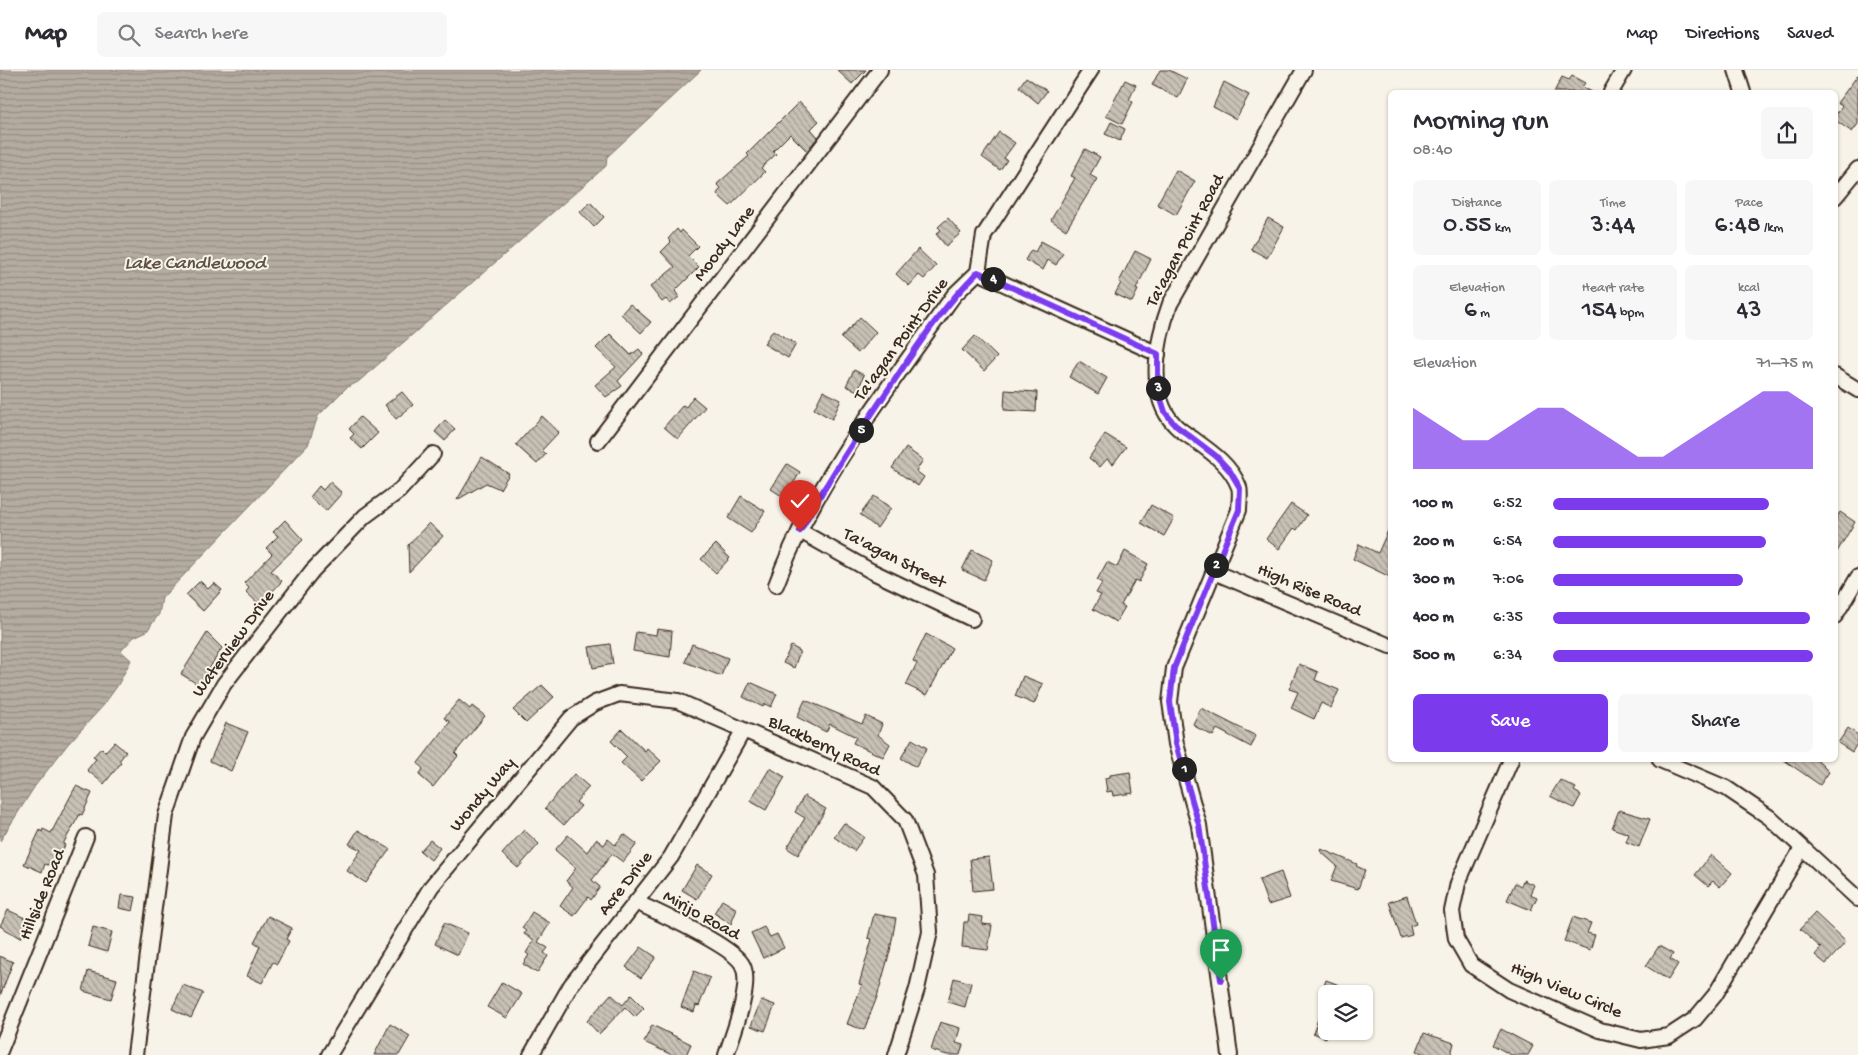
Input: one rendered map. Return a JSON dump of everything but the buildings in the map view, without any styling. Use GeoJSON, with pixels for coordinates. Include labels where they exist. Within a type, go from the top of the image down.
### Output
{"type":"FeatureCollection","features":[{"type":"Feature","properties":{"kind":"street","name":"Moody Lane"},"geometry":{"type":"LineString","coordinates":[[598,441],[880,70]]}},
{"type":"Feature","properties":{"kind":"street"},"geometry":{"type":"LineString","coordinates":[[1091,70],[984,235],[978,272],[1158,354]]}},
{"type":"Feature","properties":{"kind":"street"},"geometry":{"type":"LineString","coordinates":[[1612,90],[1624,70]]}},
{"type":"Feature","properties":{"kind":"street"},"geometry":{"type":"LineString","coordinates":[[1736,70],[1742,90]]}},
{"type":"Feature","properties":{"kind":"street","name":"Ta'agan Point Road"},"geometry":{"type":"LineString","coordinates":[[1230,1055],[1199,825],[1176,744],[1170,702],[1174,668],[1239,510],[1240,488],[1230,471],[1216,456],[1175,425],[1165,412],[1158,390],[1158,354],[1162,326],[1170,304],[1302,71]]}},
{"type":"Feature","properties":{"kind":"street"},"geometry":{"type":"LineString","coordinates":[[1838,192],[1858,169]]}},
{"type":"Feature","properties":{"kind":"street","name":"Ta'agan Point Drive"},"geometry":{"type":"LineString","coordinates":[[776,585],[800,531],[834,469],[906,362],[954,296],[978,272]]}},
{"type":"Feature","properties":{"kind":"street"},"geometry":{"type":"LineString","coordinates":[[1838,378],[1858,390]]}},
{"type":"Feature","properties":{"kind":"street","name":"Waterview Drive"},"geometry":{"type":"LineString","coordinates":[[135,1055],[166,815],[193,737],[224,684],[312,571],[365,516],[399,491],[433,454]]}},
{"type":"Feature","properties":{"kind":"street","name":"Ta'agan Street"},"geometry":{"type":"LineString","coordinates":[[800,531],[871,571],[972,619]]}},
{"type":"Feature","properties":{"kind":"street","name":"High Rise Road"},"geometry":{"type":"LineString","coordinates":[[1214,572],[1388,645]]}},
{"type":"Feature","properties":{"kind":"street"},"geometry":{"type":"LineString","coordinates":[[1838,611],[1858,577]]}},
{"type":"Feature","properties":{"kind":"street","name":"Wondy Way"},"geometry":{"type":"LineString","coordinates":[[329,1055],[430,887],[571,718],[594,704],[619,694],[678,701],[743,731]]}},
{"type":"Feature","properties":{"kind":"street","name":"Acre Drive"},"geometry":{"type":"LineString","coordinates":[[530,1055],[572,985],[671,857],[743,731]]}},
{"type":"Feature","properties":{"kind":"street","name":"Blackberry Road"},"geometry":{"type":"LineString","coordinates":[[743,731],[873,788],[905,820],[926,875],[930,932],[917,989],[896,1055]]}},
{"type":"Feature","properties":{"kind":"street","name":"High View Circle"},"geometry":{"type":"LineString","coordinates":[[1510,762],[1458,883],[1452,911],[1456,939],[1470,965],[1509,990],[1600,1030],[1640,1040],[1669,1036],[1695,1019],[1715,995],[1802,848]]}},
{"type":"Feature","properties":{"kind":"street"},"geometry":{"type":"LineString","coordinates":[[1665,762],[1726,788],[1769,817],[1858,900]]}},
{"type":"Feature","properties":{"kind":"street","name":"Hillside Road"},"geometry":{"type":"LineString","coordinates":[[0,1051],[86,837]]}},
{"type":"Feature","properties":{"kind":"street","name":"Mirijo Road"},"geometry":{"type":"LineString","coordinates":[[636,902],[730,950],[743,966],[746,986],[726,1055]]}},
{"type":"Feature","properties":{"kind":"water","name":"Lake Candlewood"},"geometry":{"type":"Polygon","coordinates":[[[0,70],[701,70],[607,157],[606,166],[358,382],[346,388],[318,416],[308,445],[162,598],[159,614],[147,631],[134,637],[121,651],[131,660],[118,685],[103,706],[68,744],[35,786],[0,841],[0,70]]]}},
{"type":"Feature","properties":{"kind":"route"},"geometry":{"type":"LineString","coordinates":[[800,531],[834,469],[906,362],[954,296],[978,272],[1158,354],[1158,390],[1165,412],[1175,425],[1216,456],[1230,471],[1240,488],[1239,510],[1174,668],[1170,702],[1176,744],[1199,825],[1221,980]]}}]}
